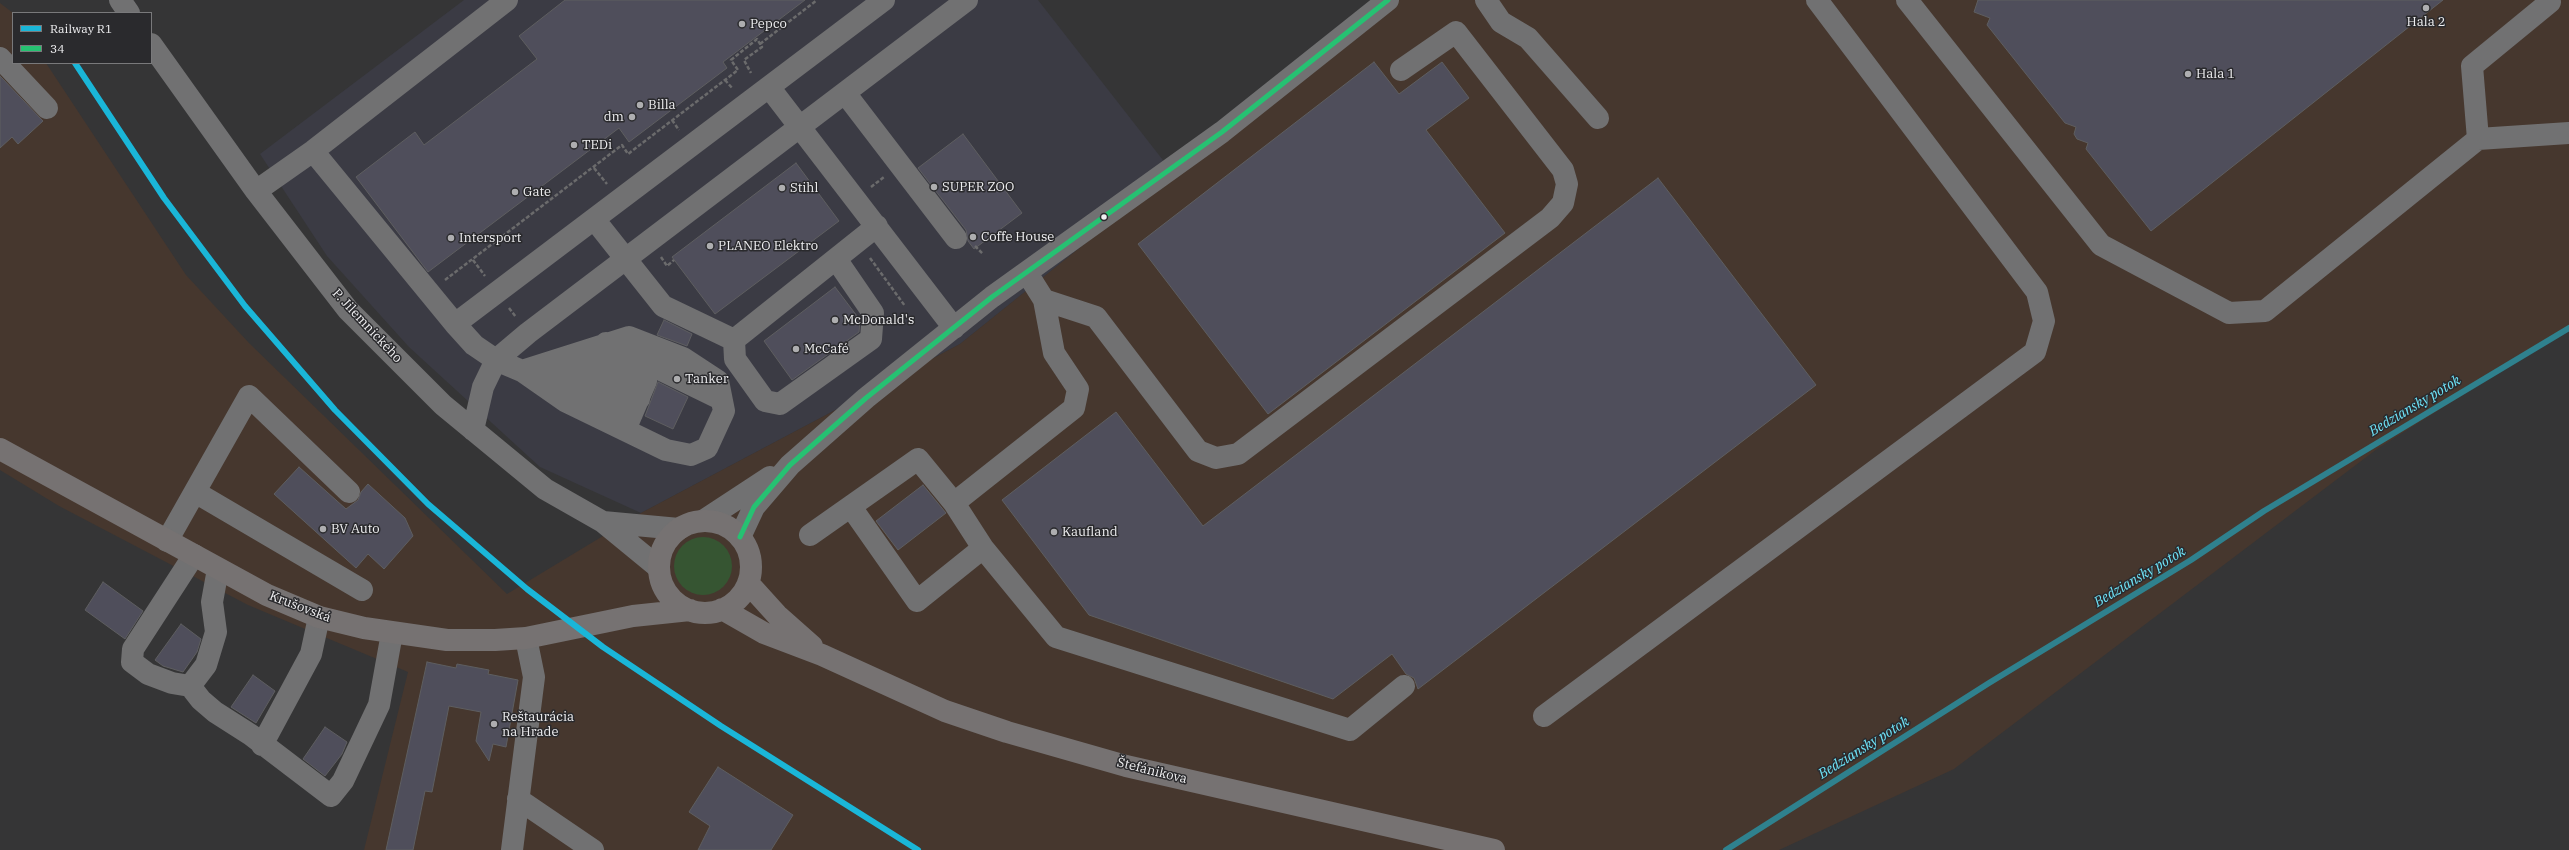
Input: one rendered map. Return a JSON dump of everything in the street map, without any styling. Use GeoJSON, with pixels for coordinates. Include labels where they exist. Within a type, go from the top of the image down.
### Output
{"type":"FeatureCollection","features":[{"type":"Feature","properties":{"kind":"main road","name":"Krušovská"},"geometry":{"type":"LineString","coordinates":[[0,449],[267,595],[319,617],[392,633],[447,640],[526,638],[633,616],[690,610]]}},
{"type":"Feature","properties":{"kind":"main road"},"geometry":{"type":"LineString","coordinates":[[703,521],[726,526],[740,537],[750,559],[751,571],[748,583],[740,596],[722,609],[706,613],[690,610],[676,603],[661,576],[661,555],[666,543],[680,529],[703,521]]}},
{"type":"Feature","properties":{"kind":"main road"},"geometry":{"type":"LineString","coordinates":[[633,616],[661,576]]}},
{"type":"Feature","properties":{"kind":"main road"},"geometry":{"type":"LineString","coordinates":[[748,583],[777,615],[822,655]]}},
{"type":"Feature","properties":{"kind":"main road"},"geometry":{"type":"LineString","coordinates":[[722,609],[764,633],[822,655]]}},
{"type":"Feature","properties":{"kind":"main road","name":"Štefánikova"},"geometry":{"type":"LineString","coordinates":[[822,655],[945,711],[1007,732],[1126,766],[1494,850]]}},
{"type":"Feature","properties":{"kind":"street"},"geometry":{"type":"LineString","coordinates":[[120,0],[128,12]]}},
{"type":"Feature","properties":{"kind":"street"},"geometry":{"type":"LineString","coordinates":[[256,191],[313,151],[508,0]]}},
{"type":"Feature","properties":{"kind":"street"},"geometry":{"type":"LineString","coordinates":[[455,324],[884,0]]}},
{"type":"Feature","properties":{"kind":"street"},"geometry":{"type":"LineString","coordinates":[[473,430],[483,387],[496,360],[528,333],[967,0]]}},
{"type":"Feature","properties":{"kind":"street"},"geometry":{"type":"LineString","coordinates":[[740,537],[754,507],[790,465],[860,403],[1026,273],[1222,132],[1388,0]]}},
{"type":"Feature","properties":{"kind":"street"},"geometry":{"type":"LineString","coordinates":[[1486,0],[1501,22],[1528,38],[1598,118]]}},
{"type":"Feature","properties":{"kind":"street"},"geometry":{"type":"LineString","coordinates":[[1544,716],[2035,352],[2044,321],[2037,292],[1817,0]]}},
{"type":"Feature","properties":{"kind":"street"},"geometry":{"type":"LineString","coordinates":[[1907,0],[2101,245],[2229,313],[2265,311],[2478,139],[2569,133]]}},
{"type":"Feature","properties":{"kind":"street"},"geometry":{"type":"LineString","coordinates":[[2478,139],[2472,66],[2550,2]]}},
{"type":"Feature","properties":{"kind":"street"},"geometry":{"type":"LineString","coordinates":[[1044,300],[1096,317],[1198,451],[1216,458],[1238,454],[1550,218],[1563,204],[1567,184],[1563,170],[1456,32],[1401,70]]}},
{"type":"Feature","properties":{"kind":"street","name":"P. Jilemnického"},"geometry":{"type":"LineString","coordinates":[[152,45],[256,191],[348,310],[443,405],[545,489],[603,522],[661,576]]}},
{"type":"Feature","properties":{"kind":"street"},"geometry":{"type":"LineString","coordinates":[[0,58],[47,108]]}},
{"type":"Feature","properties":{"kind":"street"},"geometry":{"type":"LineString","coordinates":[[769,87],[954,328]]}},
{"type":"Feature","properties":{"kind":"street"},"geometry":{"type":"LineString","coordinates":[[845,93],[966,242]]}},
{"type":"Feature","properties":{"kind":"street"},"geometry":{"type":"LineString","coordinates":[[313,151],[455,324],[474,345],[496,360],[522,371],[548,381],[565,401],[632,414],[666,450],[691,455],[707,448],[724,411],[718,381],[683,358],[629,337],[606,343],[522,371]]}},
{"type":"Feature","properties":{"kind":"street"},"geometry":{"type":"LineString","coordinates":[[594,219],[624,260],[663,306],[734,340]]}},
{"type":"Feature","properties":{"kind":"street"},"geometry":{"type":"LineString","coordinates":[[734,340],[877,226]]}},
{"type":"Feature","properties":{"kind":"street"},"geometry":{"type":"LineString","coordinates":[[734,340],[735,359],[765,402],[780,404],[872,339],[873,313],[836,259]]}},
{"type":"Feature","properties":{"kind":"street"},"geometry":{"type":"LineString","coordinates":[[954,503],[1074,408],[1078,389],[1054,353],[1044,300],[1026,273]]}},
{"type":"Feature","properties":{"kind":"street"},"geometry":{"type":"LineString","coordinates":[[548,381],[605,364],[646,382],[632,414]]}},
{"type":"Feature","properties":{"kind":"street"},"geometry":{"type":"LineString","coordinates":[[167,541],[249,396],[349,492]]}},
{"type":"Feature","properties":{"kind":"street"},"geometry":{"type":"LineString","coordinates":[[810,535],[918,459],[954,503],[983,548],[1056,637],[1350,730],[1404,686]]}},
{"type":"Feature","properties":{"kind":"street"},"geometry":{"type":"LineString","coordinates":[[703,521],[790,465]]}},
{"type":"Feature","properties":{"kind":"street"},"geometry":{"type":"LineString","coordinates":[[195,492],[362,590]]}},
{"type":"Feature","properties":{"kind":"street"},"geometry":{"type":"LineString","coordinates":[[851,507],[917,601],[983,548]]}},
{"type":"Feature","properties":{"kind":"street","name":"P. Jilemnického"},"geometry":{"type":"LineString","coordinates":[[603,522],[680,529]]}},
{"type":"Feature","properties":{"kind":"street"},"geometry":{"type":"LineString","coordinates":[[194,555],[133,649],[132,662],[148,674],[172,683],[190,686],[201,700],[251,734],[262,745],[331,796],[342,781],[379,705],[392,633]]}},
{"type":"Feature","properties":{"kind":"street"},"geometry":{"type":"LineString","coordinates":[[190,686],[206,665],[216,632],[212,602],[218,569]]}},
{"type":"Feature","properties":{"kind":"street"},"geometry":{"type":"LineString","coordinates":[[262,745],[311,654],[319,617]]}},
{"type":"Feature","properties":{"kind":"street"},"geometry":{"type":"LineString","coordinates":[[512,850],[534,677],[526,638]]}},
{"type":"Feature","properties":{"kind":"street"},"geometry":{"type":"LineString","coordinates":[[518,799],[593,850]]}},
{"type":"Feature","properties":{"kind":"path"},"geometry":{"type":"LineString","coordinates":[[760,44],[817,0]]}},
{"type":"Feature","properties":{"kind":"path"},"geometry":{"type":"LineString","coordinates":[[443,282],[594,168],[622,145],[628,154],[738,70],[731,60],[757,39],[762,47],[744,60],[752,72],[747,76]]}},
{"type":"Feature","properties":{"kind":"path"},"geometry":{"type":"LineString","coordinates":[[732,88],[737,84]]}},
{"type":"Feature","properties":{"kind":"path"},"geometry":{"type":"LineString","coordinates":[[594,168],[608,186]]}},
{"type":"Feature","properties":{"kind":"path"},"geometry":{"type":"LineString","coordinates":[[966,242],[983,254]]}},
{"type":"Feature","properties":{"kind":"path"},"geometry":{"type":"LineString","coordinates":[[473,260],[486,278]]}},
{"type":"Feature","properties":{"kind":"shaded area"},"geometry":{"type":"Polygon","coordinates":[[[464,0],[1038,0],[1173,173],[960,344],[641,513],[540,467],[409,347],[327,256],[260,154],[464,0]]]}},
{"type":"Feature","properties":{"kind":"shaded area"},"geometry":{"type":"Polygon","coordinates":[[[1388,0],[2569,0],[2569,328],[2377,449],[1954,769],[1779,850],[364,850],[408,672],[248,605],[59,506],[0,470],[0,3],[12,12],[12,64],[47,64],[186,275],[249,343],[507,594],[641,513],[960,344],[1388,0]]]}},
{"type":"Feature","properties":{"kind":"green space"},"geometry":{"type":"Polygon","coordinates":[[[697,537],[709,537],[724,545],[732,560],[732,572],[724,587],[709,595],[697,595],[682,587],[674,572],[674,560],[682,545],[697,537]]]}},
{"type":"Feature","properties":{"kind":"building"},"geometry":{"type":"Polygon","coordinates":[[[565,0],[805,0],[723,62],[727,68],[629,142],[619,128],[428,272],[356,177],[415,132],[424,145],[537,59],[519,36],[565,0]]]}},
{"type":"Feature","properties":{"kind":"building","name":"Hala 1"},"geometry":{"type":"Polygon","coordinates":[[[1978,0],[2443,0],[2151,231],[2086,149],[2088,143],[2077,139],[2074,134],[2076,127],[2065,123],[1987,25],[1990,18],[1974,12],[1978,0]]]}},
{"type":"Feature","properties":{"kind":"building"},"geometry":{"type":"Polygon","coordinates":[[[1374,62],[1399,94],[1442,62],[1469,98],[1426,130],[1505,233],[1268,414],[1138,244],[1374,62]]]}},
{"type":"Feature","properties":{"kind":"building"},"geometry":{"type":"Polygon","coordinates":[[[0,76],[43,121],[18,144],[12,137],[0,148],[0,76]]]}},
{"type":"Feature","properties":{"kind":"building"},"geometry":{"type":"Polygon","coordinates":[[[963,134],[1022,213],[974,249],[968,241],[966,230],[918,168],[963,134]]]}},
{"type":"Feature","properties":{"kind":"building"},"geometry":{"type":"Polygon","coordinates":[[[796,163],[839,221],[715,314],[672,257],[796,163]]]}},
{"type":"Feature","properties":{"kind":"building"},"geometry":{"type":"Polygon","coordinates":[[[1658,178],[1816,385],[1418,689],[1414,678],[1406,674],[1392,654],[1333,699],[1089,615],[1002,500],[1116,412],[1203,526],[1658,178]]]}},
{"type":"Feature","properties":{"kind":"building"},"geometry":{"type":"Polygon","coordinates":[[[835,287],[860,320],[859,332],[792,380],[764,341],[835,287]]]}},
{"type":"Feature","properties":{"kind":"building"},"geometry":{"type":"Polygon","coordinates":[[[664,320],[692,334],[687,346],[657,335],[664,320]]]}},
{"type":"Feature","properties":{"kind":"building","name":"Tanker"},"geometry":{"type":"Polygon","coordinates":[[[658,382],[688,397],[673,429],[645,416],[658,382]]]}},
{"type":"Feature","properties":{"kind":"building"},"geometry":{"type":"Polygon","coordinates":[[[299,467],[346,509],[358,500],[361,492],[368,484],[405,518],[413,536],[384,569],[368,554],[356,568],[274,494],[299,467]]]}},
{"type":"Feature","properties":{"kind":"building"},"geometry":{"type":"Polygon","coordinates":[[[923,485],[946,513],[898,550],[876,521],[923,485]]]}},
{"type":"Feature","properties":{"kind":"building"},"geometry":{"type":"Polygon","coordinates":[[[103,582],[143,611],[125,639],[85,610],[103,582]]]}},
{"type":"Feature","properties":{"kind":"building"},"geometry":{"type":"Polygon","coordinates":[[[181,624],[201,639],[197,652],[183,672],[163,666],[155,660],[181,624]]]}},
{"type":"Feature","properties":{"kind":"building"},"geometry":{"type":"Polygon","coordinates":[[[427,662],[456,668],[457,664],[489,670],[488,674],[518,680],[506,747],[493,744],[489,761],[476,741],[481,712],[449,706],[432,792],[425,791],[413,850],[386,850],[427,662]]]}},
{"type":"Feature","properties":{"kind":"building"},"geometry":{"type":"Polygon","coordinates":[[[253,675],[275,691],[256,723],[231,707],[253,675]]]}},
{"type":"Feature","properties":{"kind":"building"},"geometry":{"type":"Polygon","coordinates":[[[325,727],[347,742],[342,754],[325,776],[303,759],[325,727]]]}},
{"type":"Feature","properties":{"kind":"building"},"geometry":{"type":"Polygon","coordinates":[[[718,767],[793,815],[771,850],[698,850],[710,826],[689,812],[718,767]]]}},
{"type":"Feature","properties":{"kind":"waterway","name":"Bedziansky potok"},"geometry":{"type":"LineString","coordinates":[[1726,850],[1989,683],[2191,560],[2264,511],[2569,328]]}},
{"type":"Feature","properties":{"kind":"rail line","name":"R1"},"geometry":{"type":"LineString","coordinates":[[76,64],[164,198],[245,306],[335,410],[428,504],[527,589],[603,647],[721,726],[918,850]]}},
{"type":"Feature","properties":{"kind":"transit line","name":"34"},"geometry":{"type":"LineString","coordinates":[[740,537],[754,507],[790,465],[866,398],[992,297],[1222,132],[1388,0]]}},
{"type":"Feature","properties":{"kind":"place","name":"Hala 2"},"geometry":{"type":"Point","coordinates":[2426,8]}},
{"type":"Feature","properties":{"kind":"place","name":"Pepco"},"geometry":{"type":"Point","coordinates":[742,24]}},
{"type":"Feature","properties":{"kind":"place","name":"Hala 1"},"geometry":{"type":"Point","coordinates":[2188,74]}},
{"type":"Feature","properties":{"kind":"place","name":"Billa"},"geometry":{"type":"Point","coordinates":[640,105]}},
{"type":"Feature","properties":{"kind":"place","name":"dm"},"geometry":{"type":"Point","coordinates":[632,117]}},
{"type":"Feature","properties":{"kind":"place","name":"TEDi"},"geometry":{"type":"Point","coordinates":[574,145]}},
{"type":"Feature","properties":{"kind":"place","name":"SUPER ZOO"},"geometry":{"type":"Point","coordinates":[934,187]}},
{"type":"Feature","properties":{"kind":"place","name":"Stihl"},"geometry":{"type":"Point","coordinates":[782,188]}},
{"type":"Feature","properties":{"kind":"place","name":"Gate"},"geometry":{"type":"Point","coordinates":[515,192]}},
{"type":"Feature","properties":{"kind":"place","name":"Coffe House"},"geometry":{"type":"Point","coordinates":[973,237]}},
{"type":"Feature","properties":{"kind":"place","name":"Intersport"},"geometry":{"type":"Point","coordinates":[451,238]}},
{"type":"Feature","properties":{"kind":"place","name":"PLANEO Elektro"},"geometry":{"type":"Point","coordinates":[710,246]}},
{"type":"Feature","properties":{"kind":"place","name":"McDonald's"},"geometry":{"type":"Point","coordinates":[835,320]}},
{"type":"Feature","properties":{"kind":"place","name":"McCafé"},"geometry":{"type":"Point","coordinates":[796,349]}},
{"type":"Feature","properties":{"kind":"place","name":"Tanker"},"geometry":{"type":"Point","coordinates":[677,379]}},
{"type":"Feature","properties":{"kind":"place","name":"BV Auto"},"geometry":{"type":"Point","coordinates":[323,529]}},
{"type":"Feature","properties":{"kind":"place","name":"Kaufland"},"geometry":{"type":"Point","coordinates":[1054,532]}},
{"type":"Feature","properties":{"kind":"place","name":"Reštaurácia na Hrade"},"geometry":{"type":"Point","coordinates":[494,724]}}]}
